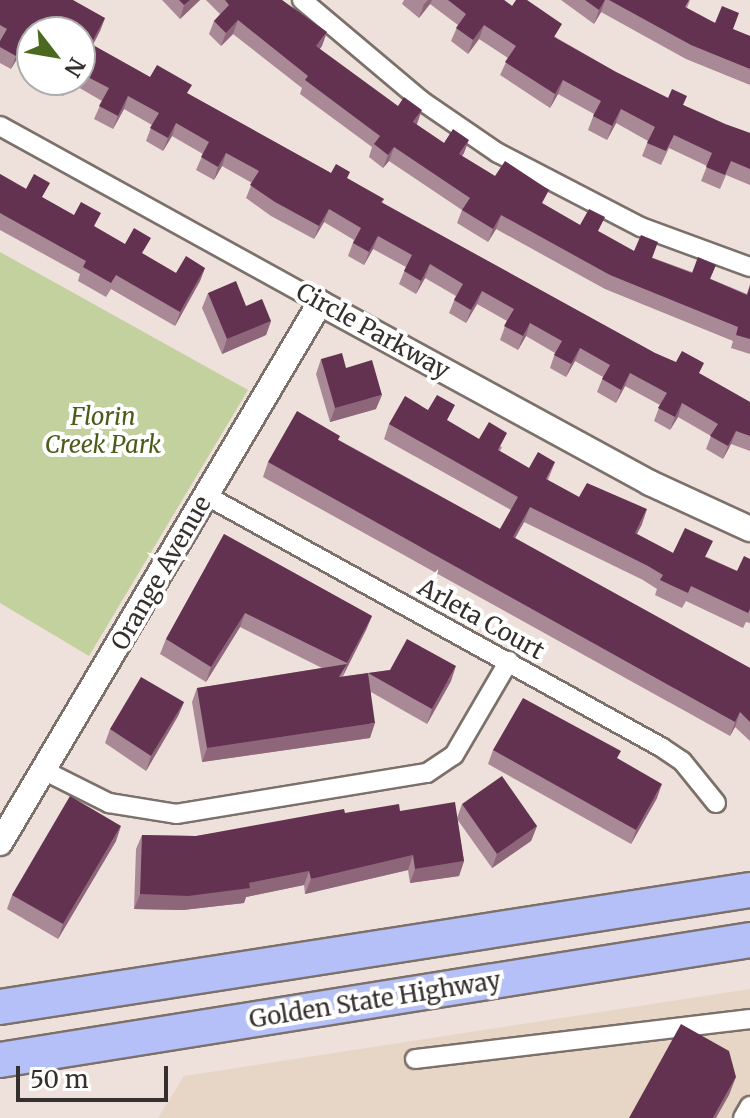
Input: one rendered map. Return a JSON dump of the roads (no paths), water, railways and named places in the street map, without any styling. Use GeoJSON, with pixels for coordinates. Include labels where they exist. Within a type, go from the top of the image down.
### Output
{"type":"FeatureCollection","features":[{"type":"Feature","properties":{"kind":"highway","name":"Golden State Highway"},"geometry":{"type":"LineString","coordinates":[[0,1007],[750,890]]}},
{"type":"Feature","properties":{"kind":"highway","name":"Golden State Highway"},"geometry":{"type":"LineString","coordinates":[[0,1060],[750,940]]}},
{"type":"Feature","properties":{"kind":"street"},"geometry":{"type":"LineString","coordinates":[[302,0],[411,93],[498,153],[641,227],[750,267]]}},
{"type":"Feature","properties":{"kind":"street","name":"Circle Parkway"},"geometry":{"type":"LineString","coordinates":[[0,126],[650,483],[750,529]]}},
{"type":"Feature","properties":{"kind":"street","name":"Orange Avenue"},"geometry":{"type":"LineString","coordinates":[[0,843],[320,303]]}},
{"type":"Feature","properties":{"kind":"street","name":"Arleta Court"},"geometry":{"type":"LineString","coordinates":[[207,496],[509,661],[682,761],[716,803]]}},
{"type":"Feature","properties":{"kind":"street"},"geometry":{"type":"LineString","coordinates":[[45,771],[109,803],[176,814],[427,773],[454,755],[509,661]]}},
{"type":"Feature","properties":{"kind":"street"},"geometry":{"type":"LineString","coordinates":[[415,1059],[750,1019]]}},
{"type":"Feature","properties":{"kind":"street"},"geometry":{"type":"LineString","coordinates":[[743,1118],[750,1106]]}},
{"type":"Feature","properties":{"kind":"park label","name":"Florin Creek Park"},"geometry":{"type":"Point","coordinates":[103,431]}}]}
